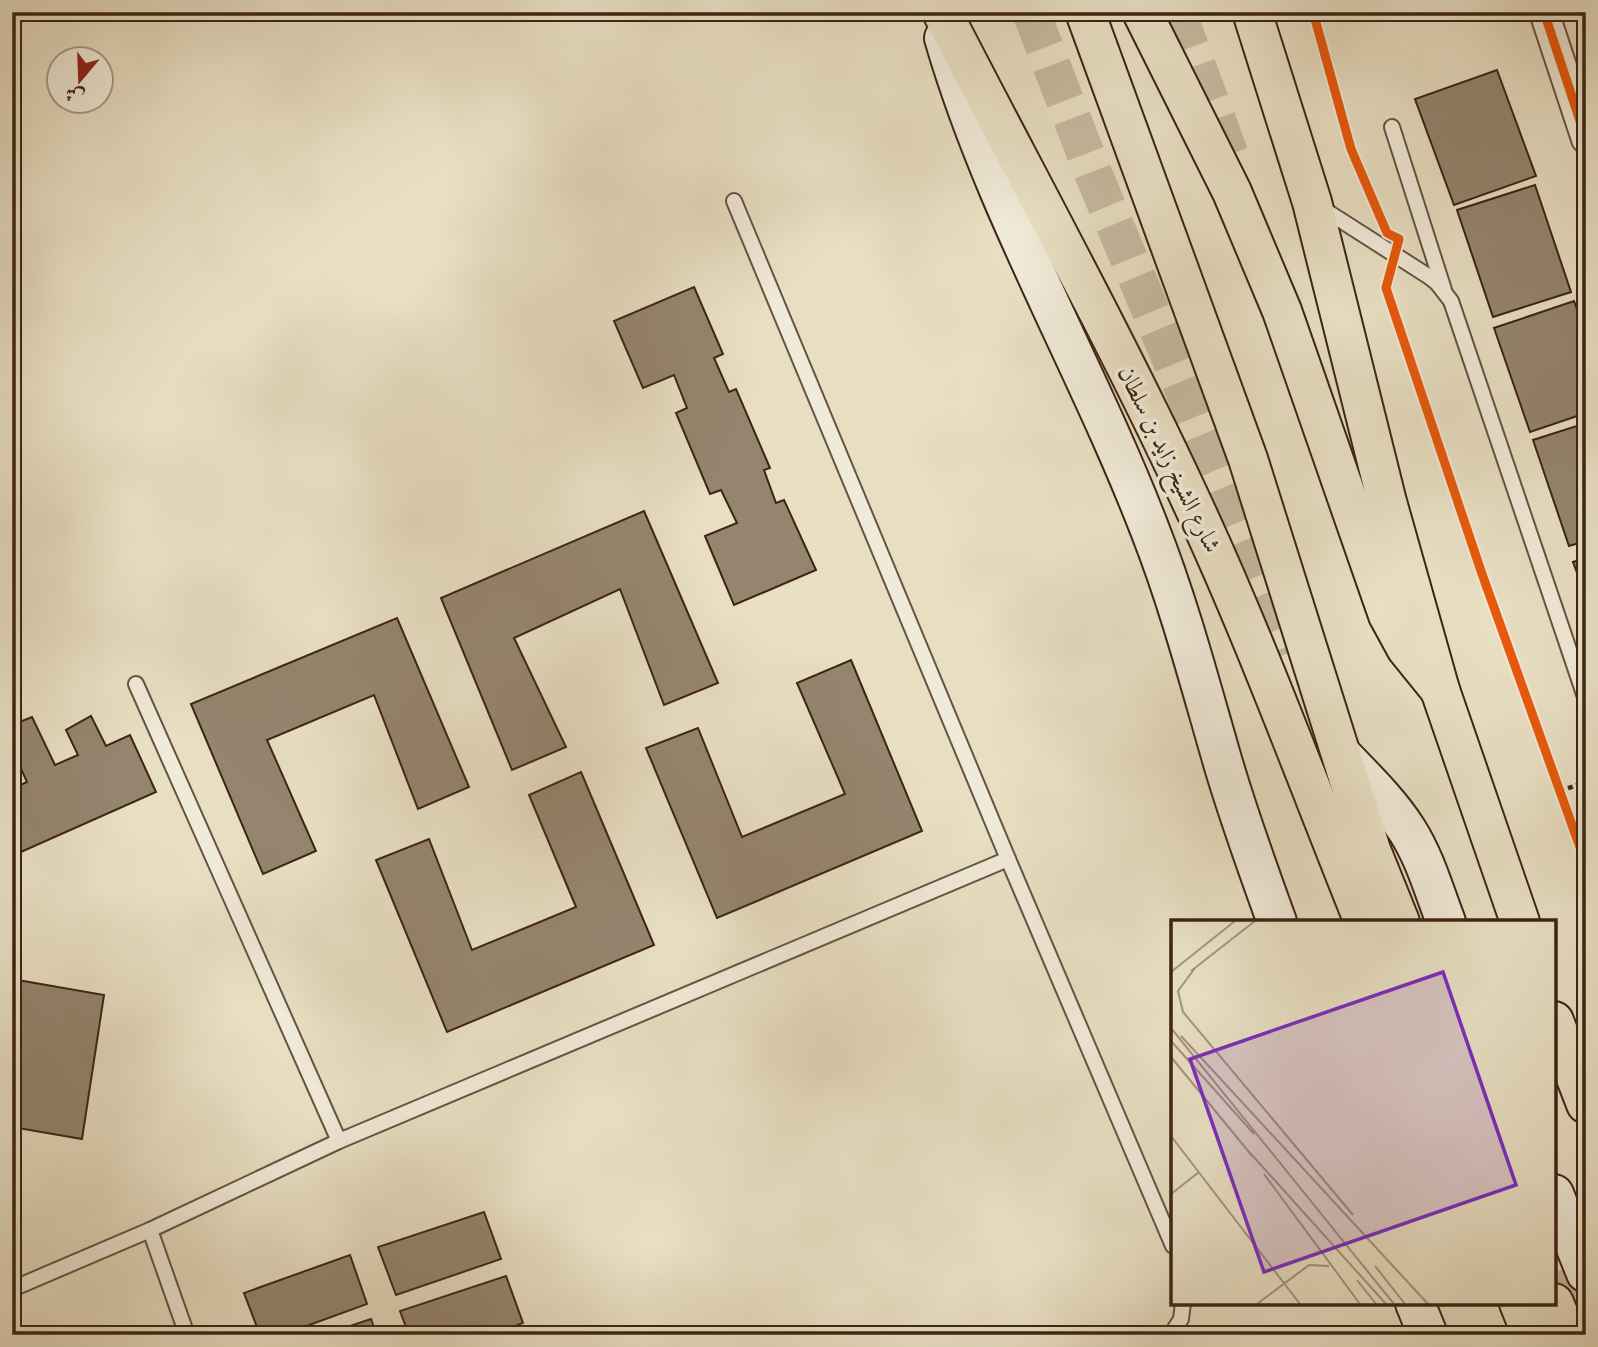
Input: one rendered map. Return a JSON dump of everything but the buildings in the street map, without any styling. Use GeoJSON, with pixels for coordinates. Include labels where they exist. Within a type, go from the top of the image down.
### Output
{"type":"FeatureCollection","features":[{"type":"Feature","properties":{"kind":"main road"},"geometry":{"type":"LineString","coordinates":[[939,12],[966,106],[994,182],[1150,529],[1191,648],[1251,853],[1276,920]]}},
{"type":"Feature","properties":{"kind":"main road","name":"شارع الشيخ زايد بن سلطان"},"geometry":{"type":"LineString","coordinates":[[939,12],[1148,410],[1188,494],[1257,653],[1363,920]]}},
{"type":"Feature","properties":{"kind":"main road"},"geometry":{"type":"LineString","coordinates":[[1085,12],[1244,446],[1371,850],[1399,920]]}},
{"type":"Feature","properties":{"kind":"main road"},"geometry":{"type":"LineString","coordinates":[[1142,12],[1232,192],[1282,311],[1388,615],[1406,648],[1440,690]]}},
{"type":"Feature","properties":{"kind":"main road"},"geometry":{"type":"LineString","coordinates":[[1263,21],[1312,202],[1387,502],[1440,690],[1519,920]]}},
{"type":"Feature","properties":{"kind":"main road"},"geometry":{"type":"LineString","coordinates":[[1342,755],[1388,804],[1408,831],[1422,859],[1445,920]]}},
{"type":"Feature","properties":{"kind":"main road"},"geometry":{"type":"LineString","coordinates":[[1556,1026],[1586,1104]]}},
{"type":"Feature","properties":{"kind":"main road"},"geometry":{"type":"LineString","coordinates":[[1556,1199],[1586,1273]]}},
{"type":"Feature","properties":{"kind":"main road"},"geometry":{"type":"LineString","coordinates":[[1416,1305],[1428,1335]]}},
{"type":"Feature","properties":{"kind":"main road"},"geometry":{"type":"LineString","coordinates":[[1520,1305],[1532,1335]]}},
{"type":"Feature","properties":{"kind":"main road"},"geometry":{"type":"LineString","coordinates":[[1555,1305],[1567,1335]]}},
{"type":"Feature","properties":{"kind":"street"},"geometry":{"type":"LineString","coordinates":[[1544,12],[1586,139]]}},
{"type":"Feature","properties":{"kind":"lane"},"geometry":{"type":"LineString","coordinates":[[1392,127],[1445,292]]}},
{"type":"Feature","properties":{"kind":"lane"},"geometry":{"type":"LineString","coordinates":[[734,201],[1008,859],[1171,1241]]}},
{"type":"Feature","properties":{"kind":"lane"},"geometry":{"type":"LineString","coordinates":[[1312,202],[1428,276],[1451,301],[1586,700]]}},
{"type":"Feature","properties":{"kind":"lane"},"geometry":{"type":"LineString","coordinates":[[136,684],[339,1141]]}},
{"type":"Feature","properties":{"kind":"lane"},"geometry":{"type":"LineString","coordinates":[[12,1289],[150,1230],[339,1141],[1008,859]]}},
{"type":"Feature","properties":{"kind":"lane"},"geometry":{"type":"LineString","coordinates":[[150,1230],[187,1335]]}},
{"type":"Feature","properties":{"kind":"lane"},"geometry":{"type":"LineString","coordinates":[[1171,1335],[1181,1319],[1183,1305]]}},
{"type":"Feature","properties":{"kind":"path"},"geometry":{"type":"LineString","coordinates":[[1555,778],[1564,803]]}},
{"type":"Feature","properties":{"kind":"path"},"geometry":{"type":"LineString","coordinates":[[1560,791],[1586,782]]}},
{"type":"Feature","properties":{"kind":"tunnel"},"geometry":{"type":"LineString","coordinates":[[1031,12],[1093,173],[1293,651]]}},
{"type":"Feature","properties":{"kind":"tunnel"},"geometry":{"type":"LineString","coordinates":[[1177,12],[1232,161]]}},
{"type":"Feature","properties":{"kind":"tunnel"},"geometry":{"type":"LineString","coordinates":[[1556,1278],[1579,1332]]}},
{"type":"Feature","properties":{"kind":"cycle path"},"geometry":{"type":"LineString","coordinates":[[1315,12],[1351,149],[1387,233],[1399,239],[1386,288],[1482,574],[1586,864]]}},
{"type":"Feature","properties":{"kind":"cycle path"},"geometry":{"type":"LineString","coordinates":[[1544,12],[1586,139]]}}]}
